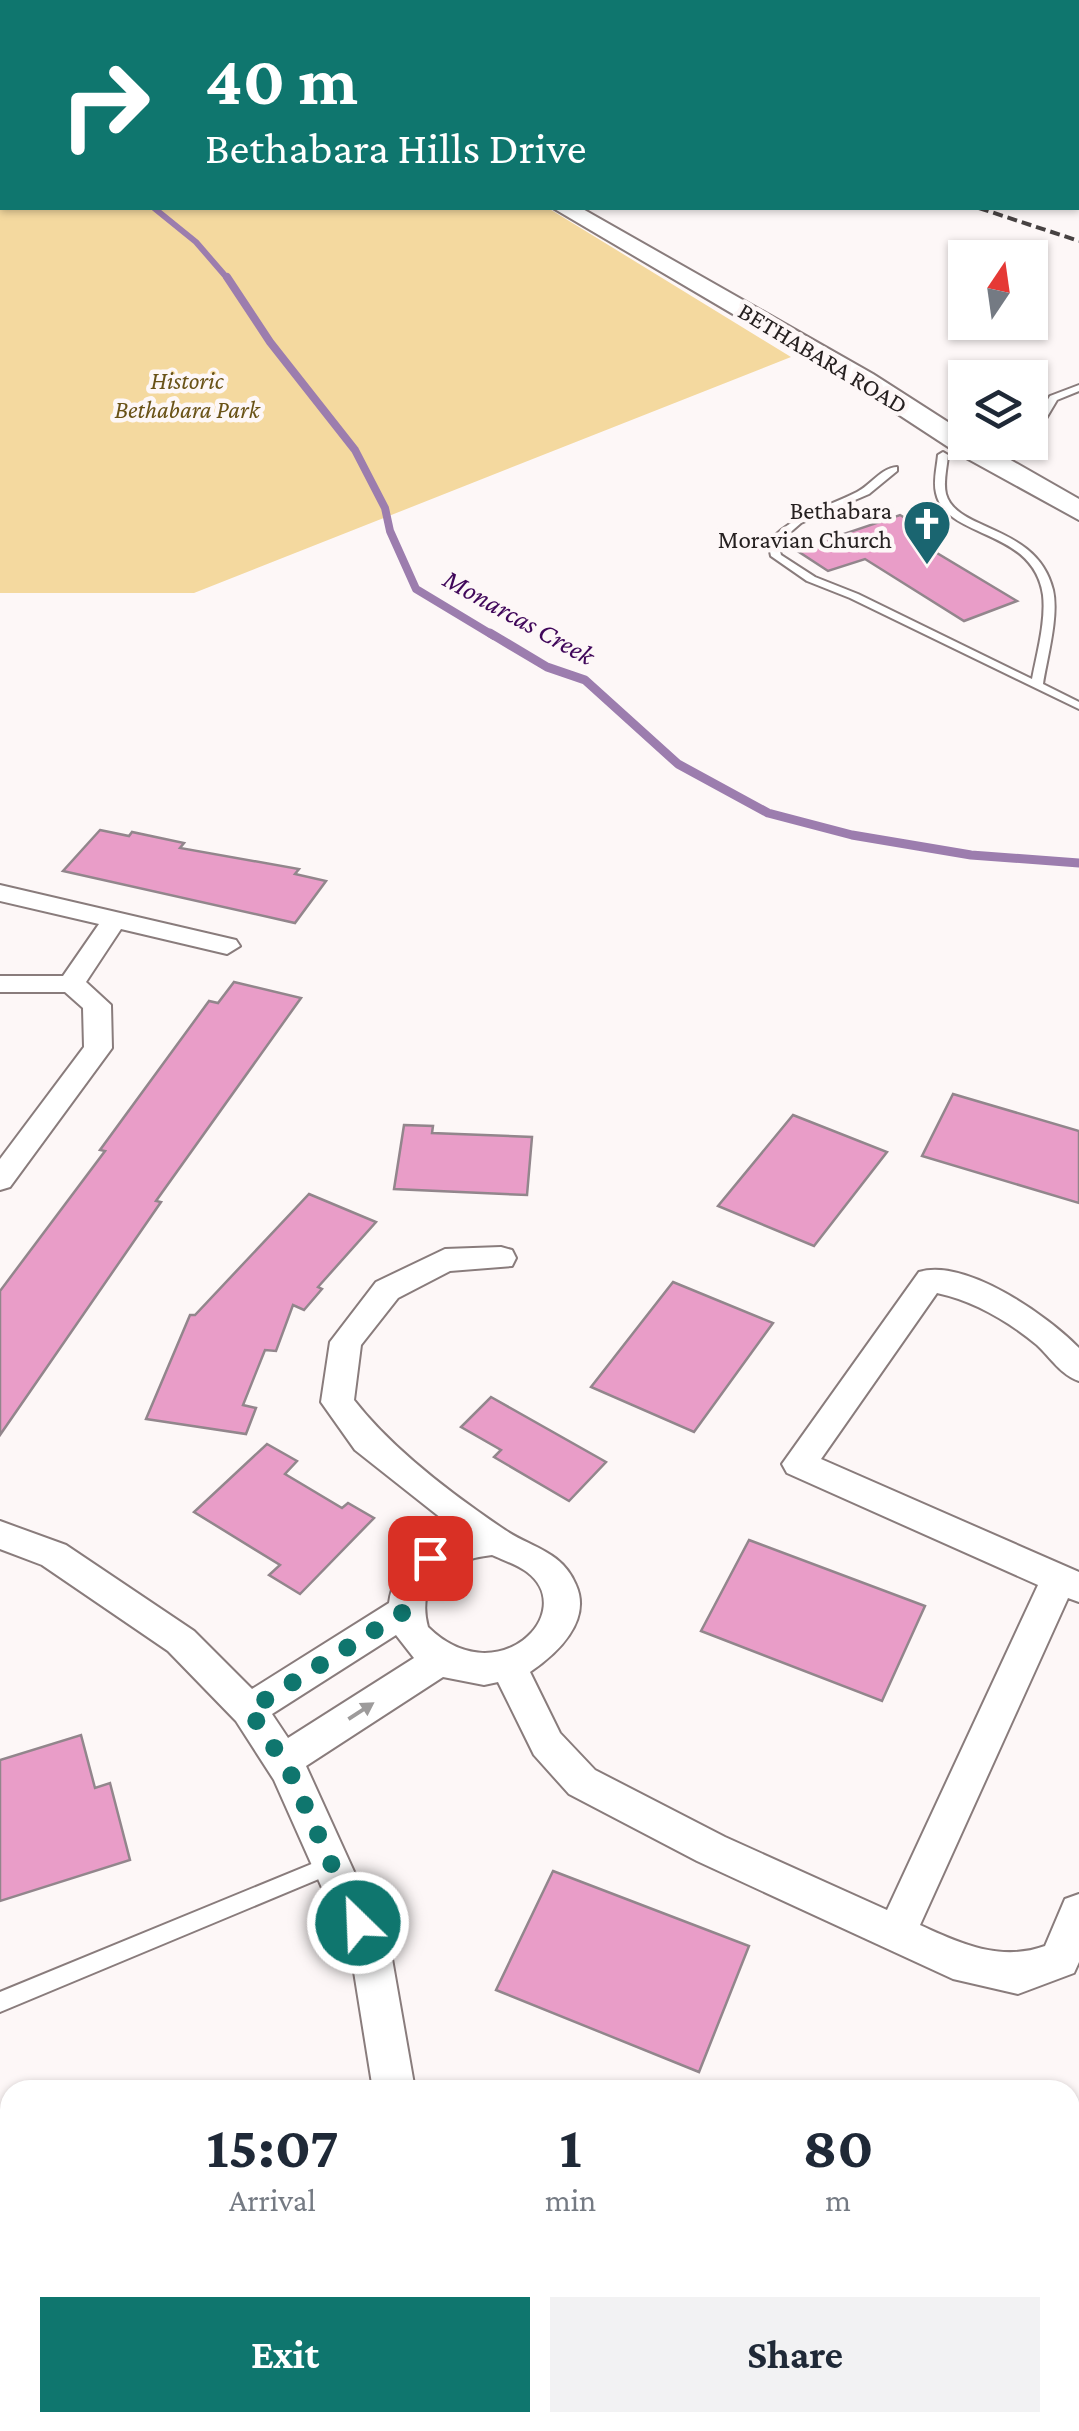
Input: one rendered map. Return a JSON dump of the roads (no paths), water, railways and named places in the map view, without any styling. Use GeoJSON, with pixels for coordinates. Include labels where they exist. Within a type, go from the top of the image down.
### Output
{"type":"FeatureCollection","features":[{"type":"Feature","properties":{"kind":"street","name":"BETHABARA ROAD"},"geometry":{"type":"LineString","coordinates":[[568,210],[864,380],[948,436]]}},
{"type":"Feature","properties":{"kind":"street","name":"BETHABARA ROAD"},"geometry":{"type":"LineString","coordinates":[[988,460],[1079,511]]}},
{"type":"Feature","properties":{"kind":"street"},"geometry":{"type":"LineString","coordinates":[[0,893],[227,946]]}},
{"type":"Feature","properties":{"kind":"street"},"geometry":{"type":"LineString","coordinates":[[71,984],[115,920]]}},
{"type":"Feature","properties":{"kind":"street"},"geometry":{"type":"LineString","coordinates":[[0,984],[71,984],[97,1005],[98,1048],[0,1180]]}},
{"type":"Feature","properties":{"kind":"street"},"geometry":{"type":"LineString","coordinates":[[495,1541],[367,1441],[338,1402],[346,1342],[387,1290],[445,1260],[501,1258]]}},
{"type":"Feature","properties":{"kind":"street"},"geometry":{"type":"LineString","coordinates":[[896,1934],[1068,1584],[800,1464],[930,1280],[986,1295],[1079,1368]]}},
{"type":"Feature","properties":{"kind":"street"},"geometry":{"type":"LineString","coordinates":[[0,1535],[54,1555],[181,1641],[249,1710],[283,1762],[371,1953],[392,2080]]}},
{"type":"Feature","properties":{"kind":"street"},"geometry":{"type":"LineString","coordinates":[[495,1541],[527,1550],[552,1570],[563,1597],[559,1626],[540,1650],[509,1666],[474,1670],[440,1660],[415,1638],[405,1611],[410,1582],[430,1558],[460,1544],[495,1541]]}},
{"type":"Feature","properties":{"kind":"street"},"geometry":{"type":"LineString","coordinates":[[249,1710],[405,1611]]}},
{"type":"Feature","properties":{"kind":"street"},"geometry":{"type":"LineString","coordinates":[[283,1762],[440,1660]]}},
{"type":"Feature","properties":{"kind":"street"},"geometry":{"type":"LineString","coordinates":[[509,1666],[547,1744],[582,1782],[711,1849],[953,1960],[1018,1975],[1060,1960],[1079,1912]]}},
{"type":"Feature","properties":{"kind":"lane"},"geometry":{"type":"LineString","coordinates":[[1048,407],[1053,398],[1079,388]]}},
{"type":"Feature","properties":{"kind":"lane"},"geometry":{"type":"LineString","coordinates":[[1065,392],[1079,396]]}},
{"type":"Feature","properties":{"kind":"lane"},"geometry":{"type":"LineString","coordinates":[[960,460],[940,488],[944,502],[956,513],[1020,546],[1039,569],[1048,594],[1037,686]]}},
{"type":"Feature","properties":{"kind":"lane"},"geometry":{"type":"LineString","coordinates":[[893,469],[865,492],[796,520],[773,542],[776,556],[811,580],[1079,706]]}},
{"type":"Feature","properties":{"kind":"lane"},"geometry":{"type":"LineString","coordinates":[[0,2002],[331,1864]]}},
{"type":"Feature","properties":{"kind":"waterway","name":"Monarcas Creek"},"geometry":{"type":"LineString","coordinates":[[156,210],[196,242],[228,279]]}},
{"type":"Feature","properties":{"kind":"waterway","name":"Monarcas Creek"},"geometry":{"type":"LineString","coordinates":[[227,277],[270,342],[355,450],[385,508],[390,531],[416,589],[494,636]]}},
{"type":"Feature","properties":{"kind":"waterway","name":"Monarcas Creek"},"geometry":{"type":"LineString","coordinates":[[490,633],[547,667],[585,680],[678,764],[768,813],[852,835],[971,855],[1079,863]]}},
{"type":"Feature","properties":{"kind":"railway"},"geometry":{"type":"LineString","coordinates":[[985,210],[1079,241]]}},
{"type":"Feature","properties":{"kind":"place","name":"Bethabara Moravian Church"},"geometry":{"type":"Point","coordinates":[927,566]}},
{"type":"Feature","properties":{"kind":"park label","name":"Historic Bethabara Park"},"geometry":{"type":"Point","coordinates":[187,394]}}]}
